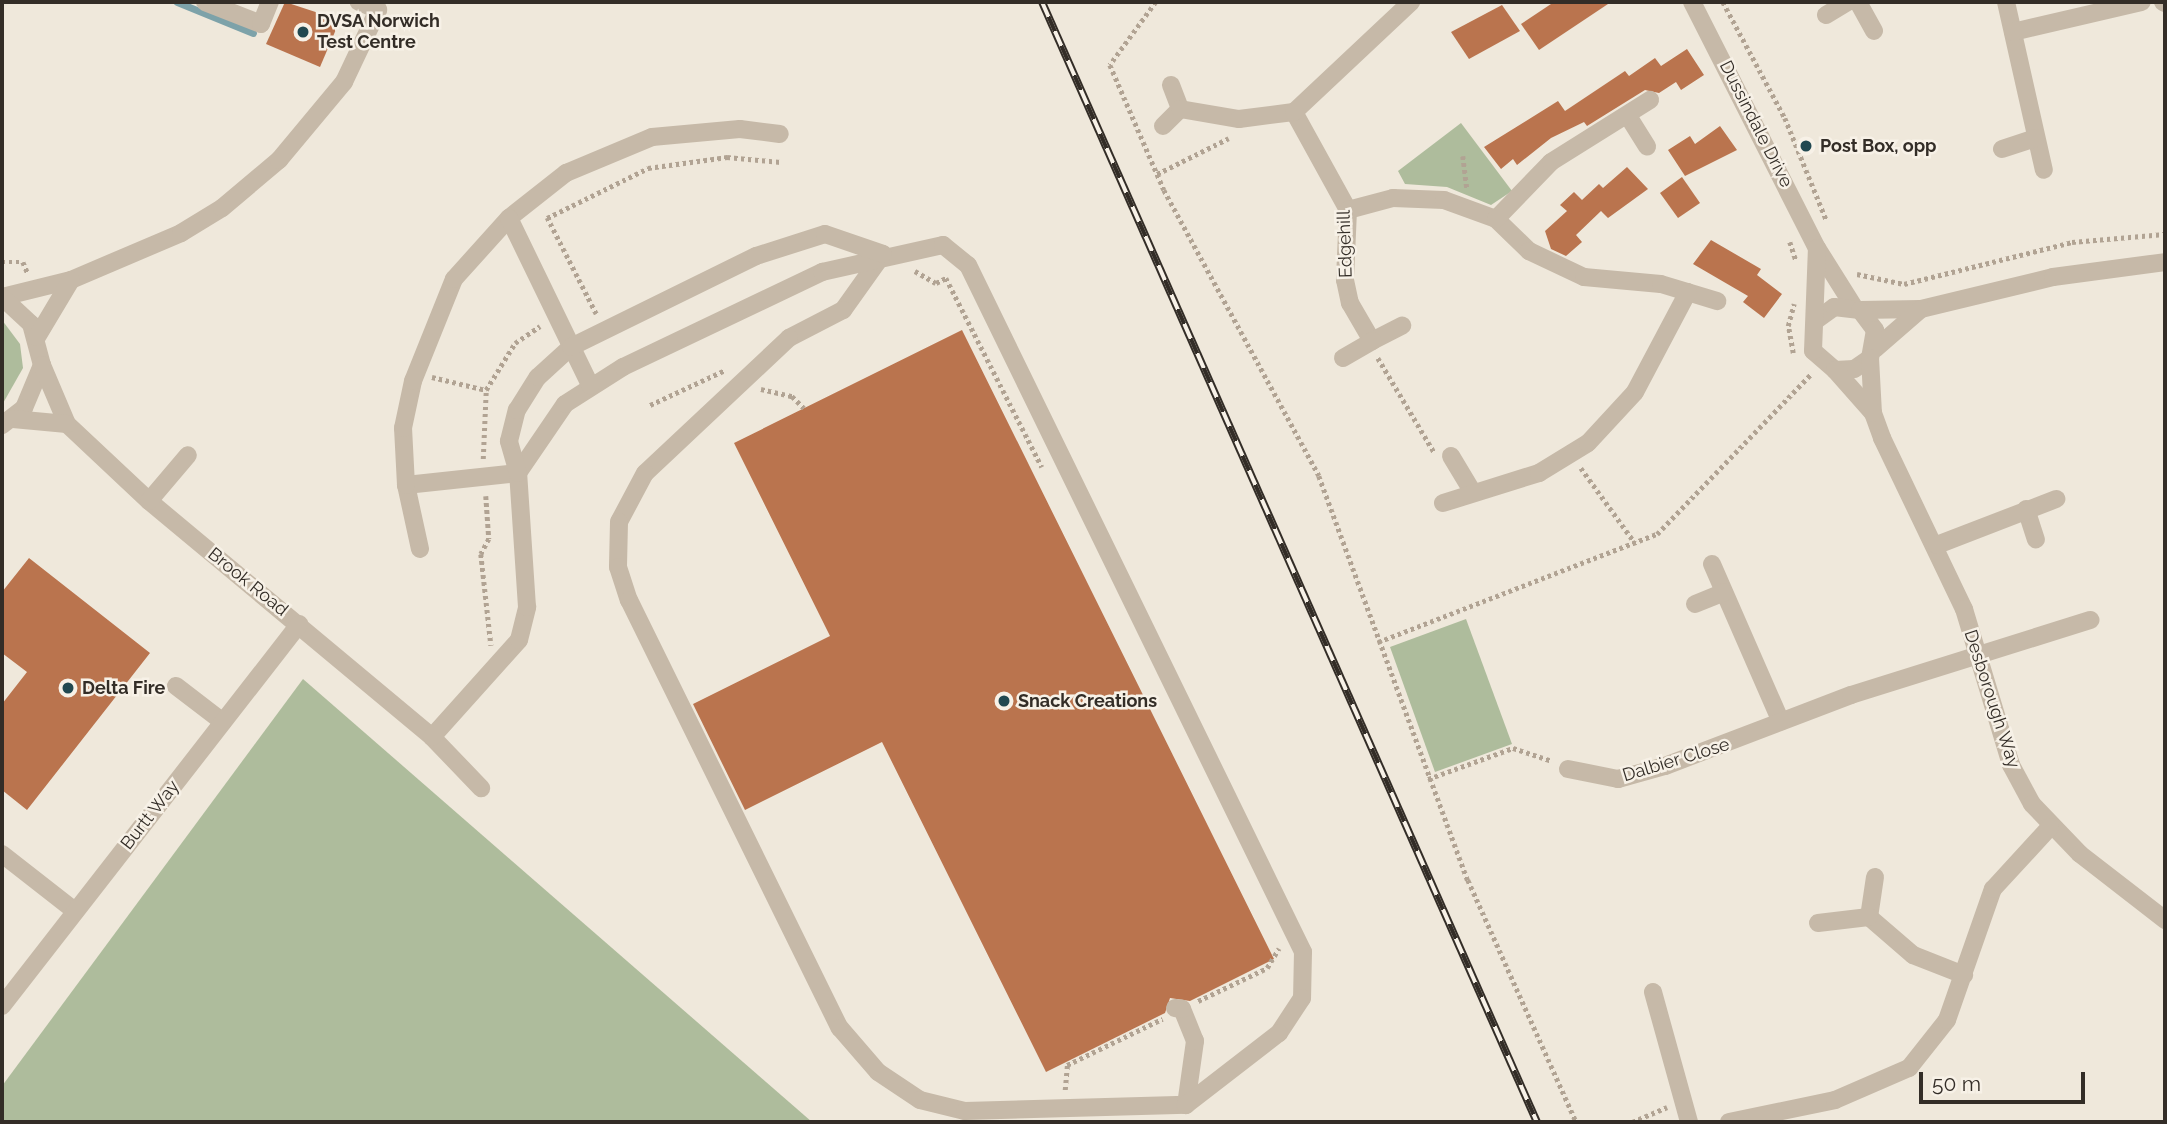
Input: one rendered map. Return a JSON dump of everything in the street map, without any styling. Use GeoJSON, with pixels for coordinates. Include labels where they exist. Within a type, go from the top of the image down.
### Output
{"type":"FeatureCollection","features":[{"type":"Feature","properties":{"kind":"street"},"geometry":{"type":"LineString","coordinates":[[205,2],[261,24],[270,2]]}},
{"type":"Feature","properties":{"kind":"street"},"geometry":{"type":"LineString","coordinates":[[71,280],[37,337],[2,297],[71,280],[181,233],[279,160],[344,82],[363,45],[378,10],[359,2]]}},
{"type":"Feature","properties":{"kind":"street"},"geometry":{"type":"LineString","coordinates":[[1180,109],[1239,119],[1294,112],[1410,2]]}},
{"type":"Feature","properties":{"kind":"street","name":"Dussindale Drive"},"geometry":{"type":"LineString","coordinates":[[1692,2],[1817,248],[1875,330],[1872,353]]}},
{"type":"Feature","properties":{"kind":"street"},"geometry":{"type":"LineString","coordinates":[[1826,15],[1848,2]]}},
{"type":"Feature","properties":{"kind":"street"},"geometry":{"type":"LineString","coordinates":[[1858,2],[1874,31]]}},
{"type":"Feature","properties":{"kind":"street"},"geometry":{"type":"LineString","coordinates":[[2006,2],[2044,170]]}},
{"type":"Feature","properties":{"kind":"street"},"geometry":{"type":"LineString","coordinates":[[2013,32],[2143,2]]}},
{"type":"Feature","properties":{"kind":"street"},"geometry":{"type":"LineString","coordinates":[[1171,85],[1180,109]]}},
{"type":"Feature","properties":{"kind":"street"},"geometry":{"type":"LineString","coordinates":[[1496,219],[1551,162],[1650,100]]}},
{"type":"Feature","properties":{"kind":"street"},"geometry":{"type":"LineString","coordinates":[[1163,126],[1180,109]]}},
{"type":"Feature","properties":{"kind":"street","name":"Edgehill"},"geometry":{"type":"LineString","coordinates":[[1294,112],[1348,210],[1345,280],[1372,341]]}},
{"type":"Feature","properties":{"kind":"street"},"geometry":{"type":"LineString","coordinates":[[1628,116],[1647,147]]}},
{"type":"Feature","properties":{"kind":"street"},"geometry":{"type":"LineString","coordinates":[[420,549],[406,485],[403,428],[415,372],[454,279],[509,218],[566,173],[652,138],[740,129],[779,134]]}},
{"type":"Feature","properties":{"kind":"street"},"geometry":{"type":"LineString","coordinates":[[2002,149],[2035,138]]}},
{"type":"Feature","properties":{"kind":"street"},"geometry":{"type":"LineString","coordinates":[[1348,210],[1421,197],[1462,205],[1496,219],[1529,251],[1584,277],[1688,292],[1717,301]]}},
{"type":"Feature","properties":{"kind":"street"},"geometry":{"type":"LineString","coordinates":[[509,218],[590,385]]}},
{"type":"Feature","properties":{"kind":"street"},"geometry":{"type":"LineString","coordinates":[[432,737],[491,678],[519,640],[527,607],[519,473],[509,441],[517,410],[538,377],[571,347],[745,261],[825,234],[884,254]]}},
{"type":"Feature","properties":{"kind":"street"},"geometry":{"type":"LineString","coordinates":[[519,473],[565,404],[590,385],[822,272],[884,254],[943,245],[968,265],[1303,952],[1301,998],[1279,1033],[1186,1105],[965,1111],[920,1100],[878,1072],[840,1028],[618,567],[620,522],[645,473],[789,338],[843,310],[884,254]]}},
{"type":"Feature","properties":{"kind":"street","name":"Dussindale Drive"},"geometry":{"type":"LineString","coordinates":[[1817,248],[1813,351],[1835,370]]}},
{"type":"Feature","properties":{"kind":"street"},"geometry":{"type":"LineString","coordinates":[[1815,321],[1834,307],[1921,309],[2053,277],[2165,262]]}},
{"type":"Feature","properties":{"kind":"street"},"geometry":{"type":"LineString","coordinates":[[1443,503],[1472,491],[1539,473],[1573,455],[1635,392],[1688,292]]}},
{"type":"Feature","properties":{"kind":"street"},"geometry":{"type":"LineString","coordinates":[[1835,370],[1854,369],[1921,309]]}},
{"type":"Feature","properties":{"kind":"street"},"geometry":{"type":"LineString","coordinates":[[1343,358],[1402,326]]}},
{"type":"Feature","properties":{"kind":"street","name":"Brook Road"},"geometry":{"type":"LineString","coordinates":[[37,337],[42,365],[67,424],[149,501],[432,737],[481,788]]}},
{"type":"Feature","properties":{"kind":"street","name":"Desborough Way"},"geometry":{"type":"LineString","coordinates":[[1872,353],[1873,413]]}},
{"type":"Feature","properties":{"kind":"street"},"geometry":{"type":"LineString","coordinates":[[8,422],[33,395],[42,365]]}},
{"type":"Feature","properties":{"kind":"street","name":"Desborough Way"},"geometry":{"type":"LineString","coordinates":[[1835,370],[1873,413],[1937,545],[1977,657],[2011,765],[2050,827],[2163,912]]}},
{"type":"Feature","properties":{"kind":"street"},"geometry":{"type":"LineString","coordinates":[[8,422],[67,424]]}},
{"type":"Feature","properties":{"kind":"street"},"geometry":{"type":"LineString","coordinates":[[149,501],[188,455]]}},
{"type":"Feature","properties":{"kind":"street"},"geometry":{"type":"LineString","coordinates":[[1451,456],[1472,491]]}},
{"type":"Feature","properties":{"kind":"street"},"geometry":{"type":"LineString","coordinates":[[406,485],[519,473]]}},
{"type":"Feature","properties":{"kind":"street"},"geometry":{"type":"LineString","coordinates":[[1937,545],[2056,499]]}},
{"type":"Feature","properties":{"kind":"street"},"geometry":{"type":"LineString","coordinates":[[2026,509],[2036,539]]}},
{"type":"Feature","properties":{"kind":"street"},"geometry":{"type":"LineString","coordinates":[[1712,564],[1781,722]]}},
{"type":"Feature","properties":{"kind":"street"},"geometry":{"type":"LineString","coordinates":[[1695,604],[1724,592]]}},
{"type":"Feature","properties":{"kind":"street","name":"Dalbier Close"},"geometry":{"type":"LineString","coordinates":[[1568,769],[1618,779],[2091,620]]}},
{"type":"Feature","properties":{"kind":"street","name":"Burtt Way"},"geometry":{"type":"LineString","coordinates":[[2,1004],[299,624]]}},
{"type":"Feature","properties":{"kind":"street"},"geometry":{"type":"LineString","coordinates":[[176,686],[223,722]]}},
{"type":"Feature","properties":{"kind":"street"},"geometry":{"type":"LineString","coordinates":[[1729,1122],[1835,1100],[1909,1068],[1930,1048],[1964,975],[1993,889],[2050,827]]}},
{"type":"Feature","properties":{"kind":"street"},"geometry":{"type":"LineString","coordinates":[[2,854],[75,911]]}},
{"type":"Feature","properties":{"kind":"street"},"geometry":{"type":"LineString","coordinates":[[1869,918],[1875,877]]}},
{"type":"Feature","properties":{"kind":"street"},"geometry":{"type":"LineString","coordinates":[[1818,923],[1869,918],[1913,955],[1964,975]]}},
{"type":"Feature","properties":{"kind":"street"},"geometry":{"type":"LineString","coordinates":[[1653,992],[1681,1101],[1689,1122]]}},
{"type":"Feature","properties":{"kind":"street"},"geometry":{"type":"LineString","coordinates":[[1179,1009],[1195,1041],[1186,1105]]}},
{"type":"Feature","properties":{"kind":"path"},"geometry":{"type":"LineString","coordinates":[[1156,2],[1110,65],[1157,174],[1318,476],[1429,779],[1576,1122]]}},
{"type":"Feature","properties":{"kind":"path"},"geometry":{"type":"LineString","coordinates":[[1723,2],[1785,118],[1830,231]]}},
{"type":"Feature","properties":{"kind":"path"},"geometry":{"type":"LineString","coordinates":[[1157,174],[1231,137],[1239,119]]}},
{"type":"Feature","properties":{"kind":"path"},"geometry":{"type":"LineString","coordinates":[[1462,205],[1469,183],[1464,156]]}},
{"type":"Feature","properties":{"kind":"path"},"geometry":{"type":"LineString","coordinates":[[604,330],[547,218],[648,168],[727,157],[781,162]]}},
{"type":"Feature","properties":{"kind":"path"},"geometry":{"type":"LineString","coordinates":[[1785,228],[1799,271]]}},
{"type":"Feature","properties":{"kind":"path"},"geometry":{"type":"LineString","coordinates":[[1852,270],[1876,282],[1904,284],[2072,242],[2165,234]]}},
{"type":"Feature","properties":{"kind":"path"},"geometry":{"type":"LineString","coordinates":[[884,254],[936,283],[946,278],[1046,475]]}},
{"type":"Feature","properties":{"kind":"path"},"geometry":{"type":"LineString","coordinates":[[1797,290],[1787,327],[1797,362]]}},
{"type":"Feature","properties":{"kind":"path"},"geometry":{"type":"LineString","coordinates":[[1372,341],[1436,455],[1451,456]]}},
{"type":"Feature","properties":{"kind":"path"},"geometry":{"type":"LineString","coordinates":[[1804,369],[1816,379]]}},
{"type":"Feature","properties":{"kind":"path"},"geometry":{"type":"LineString","coordinates":[[415,372],[486,390]]}},
{"type":"Feature","properties":{"kind":"path"},"geometry":{"type":"LineString","coordinates":[[1377,642],[1657,534],[1810,376]]}},
{"type":"Feature","properties":{"kind":"path"},"geometry":{"type":"LineString","coordinates":[[1573,455],[1635,543]]}},
{"type":"Feature","properties":{"kind":"path"},"geometry":{"type":"LineString","coordinates":[[1429,779],[1513,748],[1568,769]]}},
{"type":"Feature","properties":{"kind":"path"},"geometry":{"type":"LineString","coordinates":[[1064,1109],[1067,1065],[1267,968],[1284,941]]}},
{"type":"Feature","properties":{"kind":"path"},"geometry":{"type":"LineString","coordinates":[[1632,1122],[1681,1101]]}},
{"type":"Feature","properties":{"kind":"green space"},"geometry":{"type":"Polygon","coordinates":[[[1461,123],[1512,191],[1491,205],[1447,187],[1405,184],[1398,171],[1461,123]]]}},
{"type":"Feature","properties":{"kind":"green space"},"geometry":{"type":"Polygon","coordinates":[[[2,320],[20,344],[23,368],[2,405],[2,320]]]}},
{"type":"Feature","properties":{"kind":"green space"},"geometry":{"type":"Polygon","coordinates":[[[1466,619],[1512,744],[1435,772],[1390,647],[1466,619]]]}},
{"type":"Feature","properties":{"kind":"green space"},"geometry":{"type":"Polygon","coordinates":[[[303,679],[812,1122],[2,1122],[2,1086],[303,679]]]}},
{"type":"Feature","properties":{"kind":"building","name":"DVSA Norwich Test Centre"},"geometry":{"type":"Polygon","coordinates":[[[285,2],[340,20],[320,67],[266,44],[285,2]]]}},
{"type":"Feature","properties":{"kind":"building"},"geometry":{"type":"Polygon","coordinates":[[[1554,2],[1611,2],[1539,50],[1521,24],[1554,2]]]}},
{"type":"Feature","properties":{"kind":"building"},"geometry":{"type":"Polygon","coordinates":[[[1502,5],[1520,31],[1469,59],[1451,32],[1502,5]]]}},
{"type":"Feature","properties":{"kind":"building"},"geometry":{"type":"Polygon","coordinates":[[[1687,49],[1704,75],[1681,90],[1676,82],[1659,93],[1645,90],[1587,126],[1584,122],[1551,138],[1517,165],[1513,159],[1501,169],[1484,147],[1558,101],[1565,111],[1625,71],[1629,76],[1655,58],[1661,66],[1687,49]]]}},
{"type":"Feature","properties":{"kind":"building"},"geometry":{"type":"Polygon","coordinates":[[[1720,126],[1737,150],[1685,176],[1668,150],[1690,136],[1695,144],[1720,126]]]}},
{"type":"Feature","properties":{"kind":"building"},"geometry":{"type":"Polygon","coordinates":[[[1627,167],[1648,189],[1608,218],[1601,211],[1576,235],[1582,242],[1566,256],[1551,249],[1545,231],[1567,211],[1560,205],[1574,192],[1582,200],[1599,184],[1603,188],[1627,167]]]}},
{"type":"Feature","properties":{"kind":"building"},"geometry":{"type":"Polygon","coordinates":[[[1682,177],[1700,203],[1678,218],[1660,193],[1682,177]]]}},
{"type":"Feature","properties":{"kind":"building"},"geometry":{"type":"Polygon","coordinates":[[[1711,240],[1761,269],[1757,275],[1782,294],[1764,318],[1743,302],[1748,296],[1693,264],[1711,240]]]}},
{"type":"Feature","properties":{"kind":"building","name":"Snack Creations"},"geometry":{"type":"Polygon","coordinates":[[[962,330],[1274,959],[1190,1001],[1170,998],[1165,1013],[1046,1072],[882,742],[745,810],[693,704],[830,636],[734,443],[962,330]]]}},
{"type":"Feature","properties":{"kind":"building","name":"Delta Fire"},"geometry":{"type":"Polygon","coordinates":[[[29,558],[150,653],[27,810],[2,790],[2,704],[27,672],[2,653],[2,592],[29,558]]]}},
{"type":"Feature","properties":{"kind":"waterway"},"geometry":{"type":"LineString","coordinates":[[177,2],[253,33]]}},
{"type":"Feature","properties":{"kind":"railway"},"geometry":{"type":"LineString","coordinates":[[1042,2],[1537,1122]]}},
{"type":"Feature","properties":{"kind":"place","name":"DVSA Norwich Test Centre"},"geometry":{"type":"Point","coordinates":[303,32]}},
{"type":"Feature","properties":{"kind":"place","name":"Post Box, opp"},"geometry":{"type":"Point","coordinates":[1806,146]}},
{"type":"Feature","properties":{"kind":"place","name":"Delta Fire"},"geometry":{"type":"Point","coordinates":[68,688]}},
{"type":"Feature","properties":{"kind":"place","name":"Snack Creations"},"geometry":{"type":"Point","coordinates":[1004,701]}}]}
